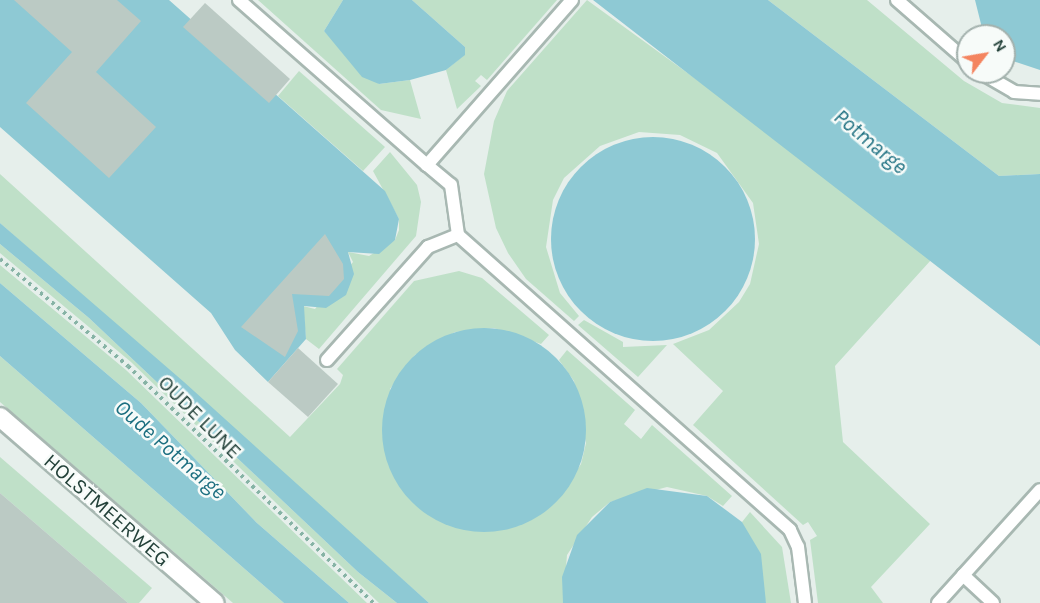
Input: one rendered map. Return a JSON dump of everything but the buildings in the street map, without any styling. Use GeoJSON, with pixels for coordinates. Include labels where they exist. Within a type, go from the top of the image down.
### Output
{"type":"FeatureCollection","features":[{"type":"Feature","properties":{"kind":"street","name":"HOLSTMEERWEG"},"geometry":{"type":"LineString","coordinates":[[0,417],[215,603]]}},
{"type":"Feature","properties":{"kind":"lane"},"geometry":{"type":"LineString","coordinates":[[239,0],[451,185],[458,235],[790,530],[798,547],[805,603]]}},
{"type":"Feature","properties":{"kind":"lane"},"geometry":{"type":"LineString","coordinates":[[427,165],[572,0]]}},
{"type":"Feature","properties":{"kind":"lane"},"geometry":{"type":"LineString","coordinates":[[897,0],[956,52]]}},
{"type":"Feature","properties":{"kind":"lane"},"geometry":{"type":"LineString","coordinates":[[1000,84],[1014,92],[1040,94]]}},
{"type":"Feature","properties":{"kind":"lane"},"geometry":{"type":"LineString","coordinates":[[327,360],[428,247],[458,235]]}},
{"type":"Feature","properties":{"kind":"lane"},"geometry":{"type":"LineString","coordinates":[[938,603],[1040,490]]}},
{"type":"Feature","properties":{"kind":"lane"},"geometry":{"type":"LineString","coordinates":[[963,575],[993,603]]}},
{"type":"Feature","properties":{"kind":"path","name":"OUDE LUNE"},"geometry":{"type":"LineString","coordinates":[[0,259],[128,366],[374,603]]}},
{"type":"Feature","properties":{"kind":"green space"},"geometry":{"type":"Polygon","coordinates":[[[258,0],[343,0],[324,31],[379,84],[410,80],[421,119],[381,110],[258,0]]]}},
{"type":"Feature","properties":{"kind":"green space"},"geometry":{"type":"Polygon","coordinates":[[[412,0],[557,0],[487,80],[481,75],[475,81],[481,86],[457,109],[446,70],[464,55],[465,47],[412,0]]]}},
{"type":"Feature","properties":{"kind":"green space"},"geometry":{"type":"Polygon","coordinates":[[[587,0],[788,146],[931,260],[835,366],[843,442],[930,524],[871,587],[883,603],[818,603],[810,540],[817,536],[808,522],[803,525],[693,425],[723,391],[673,344],[709,330],[739,302],[750,284],[759,244],[753,203],[717,153],[680,135],[639,132],[600,146],[564,178],[553,200],[546,247],[560,293],[579,316],[574,321],[526,279],[508,253],[496,228],[484,174],[494,121],[507,91],[587,0]]]}},
{"type":"Feature","properties":{"kind":"green space"},"geometry":{"type":"Polygon","coordinates":[[[768,0],[867,0],[956,74],[956,84],[969,84],[1002,103],[1040,108],[1040,174],[999,176],[768,0]]]}},
{"type":"Feature","properties":{"kind":"green space"},"geometry":{"type":"Polygon","coordinates":[[[299,71],[385,147],[363,171],[278,96],[299,71]]]}},
{"type":"Feature","properties":{"kind":"green space"},"geometry":{"type":"Polygon","coordinates":[[[390,152],[417,185],[421,202],[416,236],[319,349],[306,339],[303,306],[315,309],[353,262],[348,252],[369,256],[395,240],[399,230],[399,219],[373,171],[390,152]]]}},
{"type":"Feature","properties":{"kind":"green space"},"geometry":{"type":"Polygon","coordinates":[[[0,174],[290,437],[340,384],[343,375],[337,369],[414,281],[459,271],[482,278],[549,335],[541,344],[494,328],[455,332],[415,355],[390,389],[518,526],[557,500],[581,464],[586,443],[574,381],[559,360],[567,350],[635,410],[624,424],[641,439],[652,425],[732,496],[723,506],[707,496],[667,487],[610,502],[592,517],[567,555],[563,603],[429,603],[0,223],[0,174]]]}},
{"type":"Feature","properties":{"kind":"green space"},"geometry":{"type":"Polygon","coordinates":[[[0,244],[89,318],[358,572],[397,603],[379,603],[131,362],[0,253],[0,244]]]}},
{"type":"Feature","properties":{"kind":"green space"},"geometry":{"type":"Polygon","coordinates":[[[0,265],[126,370],[367,603],[349,603],[257,523],[141,403],[0,283],[0,265]]]}},
{"type":"Feature","properties":{"kind":"green space"},"geometry":{"type":"Polygon","coordinates":[[[584,320],[623,342],[623,347],[667,345],[638,377],[578,325],[584,320]]]}},
{"type":"Feature","properties":{"kind":"green space"},"geometry":{"type":"Polygon","coordinates":[[[0,356],[284,603],[233,603],[0,402],[0,356]]]}},
{"type":"Feature","properties":{"kind":"green space"},"geometry":{"type":"Polygon","coordinates":[[[0,457],[152,588],[139,603],[128,603],[0,493],[0,457]]]}},
{"type":"Feature","properties":{"kind":"green space"},"geometry":{"type":"Polygon","coordinates":[[[750,512],[782,547],[791,603],[766,603],[742,522],[750,512]]]}},
{"type":"Feature","properties":{"kind":"water"},"geometry":{"type":"Polygon","coordinates":[[[0,0],[169,0],[385,191],[399,219],[395,240],[379,254],[348,252],[354,274],[346,295],[326,308],[304,306],[306,339],[268,382],[235,350],[211,313],[0,127],[0,0]]]}},
{"type":"Feature","properties":{"kind":"water"},"geometry":{"type":"Polygon","coordinates":[[[343,0],[412,0],[465,47],[465,55],[446,70],[410,80],[379,84],[362,77],[324,31],[343,0]]]}},
{"type":"Feature","properties":{"kind":"water","name":"Potmarge"},"geometry":{"type":"Polygon","coordinates":[[[593,0],[768,0],[999,176],[1040,174],[1040,346],[593,0]]]}},
{"type":"Feature","properties":{"kind":"water"},"geometry":{"type":"Polygon","coordinates":[[[975,0],[1040,0],[1040,70],[1016,62],[1016,24],[981,24],[975,0]]]}},
{"type":"Feature","properties":{"kind":"water"},"geometry":{"type":"Polygon","coordinates":[[[643,137],[663,137],[683,141],[701,149],[718,160],[732,174],[751,209],[755,239],[751,269],[743,287],[732,304],[718,318],[683,337],[663,341],[643,341],[623,337],[605,329],[588,318],[574,304],[555,269],[551,249],[551,229],[555,209],[563,191],[574,174],[588,160],[623,141],[643,137]]]}},
{"type":"Feature","properties":{"kind":"water"},"geometry":{"type":"Polygon","coordinates":[[[0,223],[184,382],[429,603],[397,603],[358,572],[89,318],[0,244],[0,223]]]}},
{"type":"Feature","properties":{"kind":"water","name":"Oude Potmarge"},"geometry":{"type":"Polygon","coordinates":[[[0,283],[141,403],[257,523],[349,603],[284,603],[0,356],[0,283]]]}},
{"type":"Feature","properties":{"kind":"water"},"geometry":{"type":"Polygon","coordinates":[[[474,328],[494,328],[514,332],[532,340],[549,351],[563,365],[582,400],[586,430],[582,460],[574,478],[563,495],[549,509],[514,528],[494,532],[474,532],[454,528],[436,520],[419,509],[405,495],[386,460],[382,440],[382,420],[386,400],[394,382],[405,365],[419,351],[454,332],[474,328]]]}},
{"type":"Feature","properties":{"kind":"water"},"geometry":{"type":"Polygon","coordinates":[[[647,488],[707,496],[742,522],[761,554],[766,603],[563,603],[562,577],[577,535],[610,502],[647,488]]]}}]}
